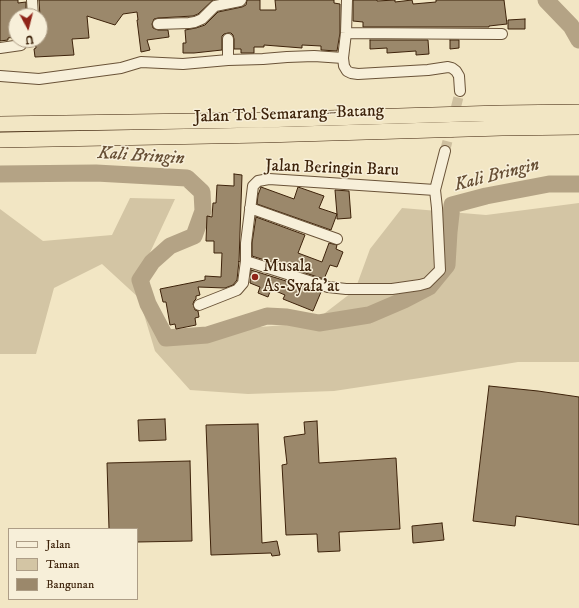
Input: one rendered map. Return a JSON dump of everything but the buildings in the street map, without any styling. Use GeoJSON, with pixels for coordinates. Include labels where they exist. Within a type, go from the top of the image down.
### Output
{"type":"FeatureCollection","features":[{"type":"Feature","properties":{"kind":"highway","name":"Jalan Tol Semarang–Batang"},"geometry":{"type":"LineString","coordinates":[[0,124],[261,120],[579,112]]}},
{"type":"Feature","properties":{"kind":"highway","name":"Jalan Tol Semarang–Batang"},"geometry":{"type":"LineString","coordinates":[[0,140],[264,136],[579,127]]}},
{"type":"Feature","properties":{"kind":"street"},"geometry":{"type":"LineString","coordinates":[[158,24],[195,22],[202,19],[215,6],[241,0]]}},
{"type":"Feature","properties":{"kind":"street"},"geometry":{"type":"LineString","coordinates":[[347,0],[346,32],[343,58],[344,66],[347,71],[358,74],[428,70],[448,67],[456,71],[459,76],[460,91]]}},
{"type":"Feature","properties":{"kind":"street"},"geometry":{"type":"LineString","coordinates":[[346,32],[502,34]]}},
{"type":"Feature","properties":{"kind":"street"},"geometry":{"type":"LineString","coordinates":[[228,39],[228,60]]}},
{"type":"Feature","properties":{"kind":"street"},"geometry":{"type":"LineString","coordinates":[[0,76],[39,79],[121,68],[141,62],[183,64],[286,57],[314,56],[343,58]]}},
{"type":"Feature","properties":{"kind":"street"},"geometry":{"type":"LineString","coordinates":[[246,261],[328,287],[374,290],[392,289],[428,283],[440,270],[435,190],[445,150]]}},
{"type":"Feature","properties":{"kind":"street","name":"Jalan Beringin Baru"},"geometry":{"type":"LineString","coordinates":[[199,306],[237,290],[243,282],[252,186],[258,181],[269,179],[435,190]]}},
{"type":"Feature","properties":{"kind":"street"},"geometry":{"type":"LineString","coordinates":[[250,208],[337,240]]}},
{"type":"Feature","properties":{"kind":"green space"},"geometry":{"type":"Polygon","coordinates":[[[130,198],[175,199],[147,259],[151,295],[169,328],[176,335],[198,338],[246,328],[312,323],[355,290],[370,249],[402,208],[486,215],[579,203],[579,362],[518,362],[334,391],[248,394],[190,390],[155,351],[139,298],[102,264],[54,288],[36,354],[0,354],[0,209],[43,241],[112,235],[130,198]]]}},
{"type":"Feature","properties":{"kind":"waterway"},"geometry":{"type":"LineString","coordinates":[[546,0],[571,26],[579,40]]}},
{"type":"Feature","properties":{"kind":"waterway","name":"Kali Bringin"},"geometry":{"type":"LineString","coordinates":[[0,174],[96,173],[187,178],[202,192],[203,211],[194,236],[170,246],[152,262],[140,280],[148,304],[166,338],[207,335],[267,316],[287,317],[319,323],[369,315],[404,300],[429,287],[447,265],[452,205],[486,196],[549,184],[579,184]]}},
{"type":"Feature","properties":{"kind":"tunnel"},"geometry":{"type":"LineString","coordinates":[[445,151],[460,91]]}},
{"type":"Feature","properties":{"kind":"place","name":"Musala As-Syafa'at"},"geometry":{"type":"Point","coordinates":[255,277]}}]}
